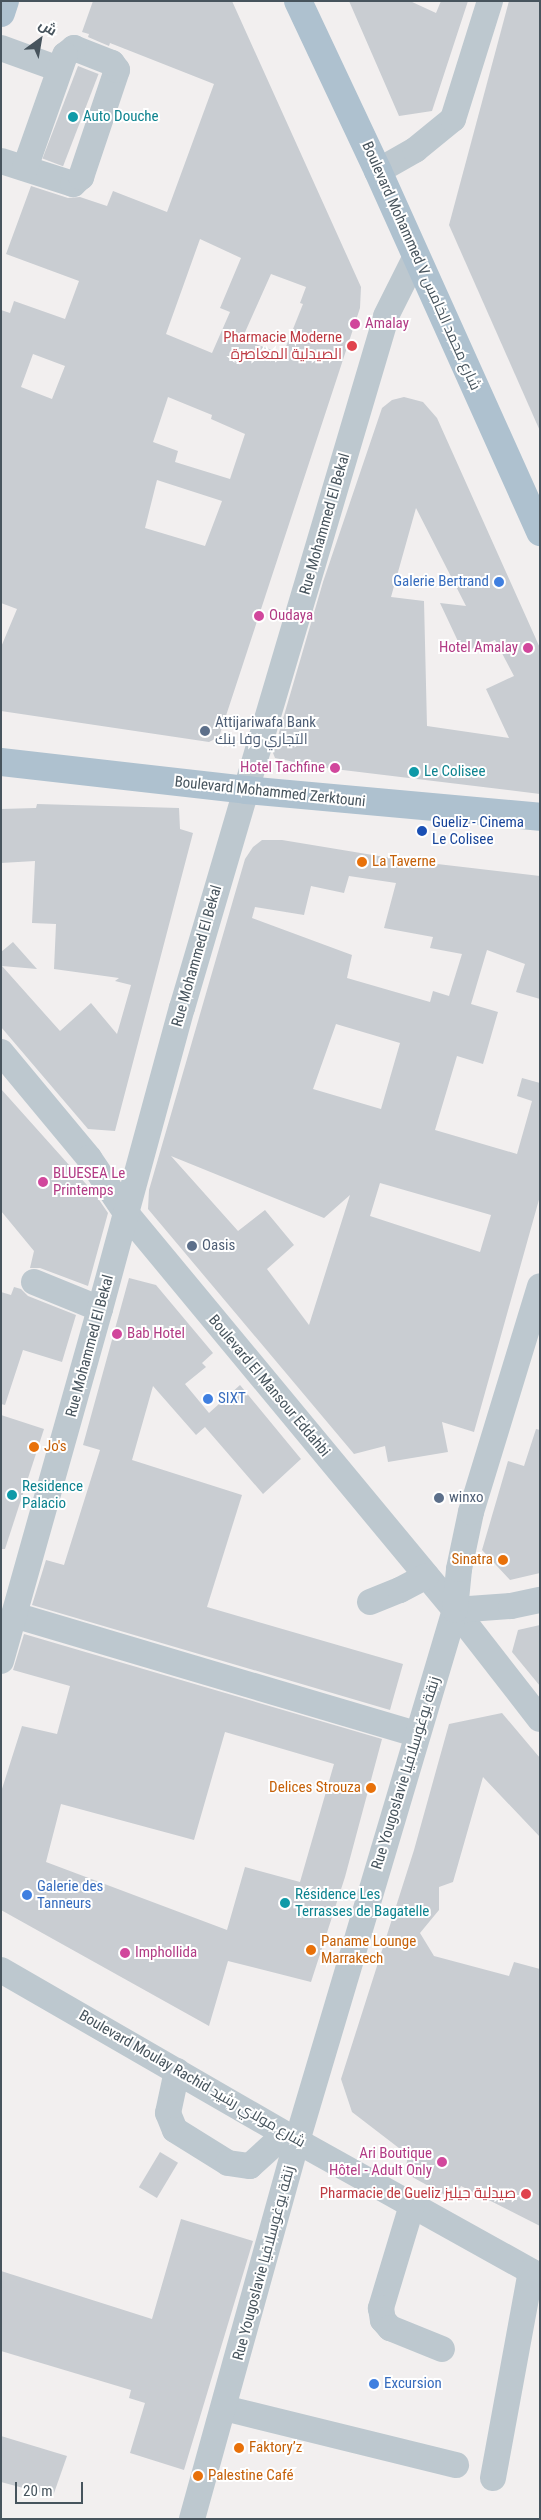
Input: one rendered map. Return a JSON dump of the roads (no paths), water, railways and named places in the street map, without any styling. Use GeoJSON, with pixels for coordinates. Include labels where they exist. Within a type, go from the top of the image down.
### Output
{"type":"FeatureCollection","features":[{"type":"Feature","properties":{"kind":"main road"},"geometry":{"type":"LineString","coordinates":[[1,13],[5,1]]}},
{"type":"Feature","properties":{"kind":"main road","name":"Boulevard Mohammed V شارع محمد الخامس"},"geometry":{"type":"LineString","coordinates":[[298,1],[378,171],[415,258],[480,396],[540,532]]}},
{"type":"Feature","properties":{"kind":"main road","name":"Boulevard Mohammed Zerktouni"},"geometry":{"type":"LineString","coordinates":[[1,762],[246,790],[540,818]]}},
{"type":"Feature","properties":{"kind":"street"},"geometry":{"type":"LineString","coordinates":[[378,171],[415,150],[453,119],[490,1]]}},
{"type":"Feature","properties":{"kind":"street"},"geometry":{"type":"LineString","coordinates":[[1,48],[59,69]]}},
{"type":"Feature","properties":{"kind":"street"},"geometry":{"type":"LineString","coordinates":[[74,48],[112,63],[117,70],[81,177],[73,184],[13,165],[59,69],[66,54],[74,48]]}},
{"type":"Feature","properties":{"kind":"street","name":"Rue Mohammed El Bekal"},"geometry":{"type":"LineString","coordinates":[[1,1661],[182,1008],[246,790],[386,316],[415,258]]}},
{"type":"Feature","properties":{"kind":"street","name":"Boulevard El Mansour Eddahbi"},"geometry":{"type":"LineString","coordinates":[[1,1052],[90,1158],[126,1213],[455,1610],[540,1719]]}},
{"type":"Feature","properties":{"kind":"street"},"geometry":{"type":"LineString","coordinates":[[34,1282],[100,1309]]}},
{"type":"Feature","properties":{"kind":"street","name":"Rue Yougoslavie زنقة يوغوسلافيا"},"geometry":{"type":"LineString","coordinates":[[192,2519],[224,2408],[291,2137],[455,1610],[459,1569],[471,1512],[540,1286]]}},
{"type":"Feature","properties":{"kind":"street"},"geometry":{"type":"LineString","coordinates":[[370,1602],[400,1590],[426,1576]]}},
{"type":"Feature","properties":{"kind":"street"},"geometry":{"type":"LineString","coordinates":[[455,1610],[511,1606],[540,1600]]}},
{"type":"Feature","properties":{"kind":"street"},"geometry":{"type":"LineString","coordinates":[[14,1615],[417,1734]]}},
{"type":"Feature","properties":{"kind":"street","name":"Boulevard Moulay Rachid شارع مولاي رشيد"},"geometry":{"type":"LineString","coordinates":[[1,1970],[291,2137],[536,2274]]}},
{"type":"Feature","properties":{"kind":"street"},"geometry":{"type":"LineString","coordinates":[[177,2071],[168,2113],[176,2130],[228,2163],[250,2166],[291,2137]]}},
{"type":"Feature","properties":{"kind":"street"},"geometry":{"type":"LineString","coordinates":[[412,2205],[381,2308],[383,2320],[390,2328],[442,2349]]}},
{"type":"Feature","properties":{"kind":"street"},"geometry":{"type":"LineString","coordinates":[[493,2478],[536,2274]]}},
{"type":"Feature","properties":{"kind":"street"},"geometry":{"type":"LineString","coordinates":[[224,2408],[456,2465]]}},
{"type":"Feature","properties":{"kind":"place","name":"Auto Douche"},"geometry":{"type":"Point","coordinates":[73,117]}},
{"type":"Feature","properties":{"kind":"place","name":"Amalay"},"geometry":{"type":"Point","coordinates":[355,324]}},
{"type":"Feature","properties":{"kind":"place","name":"Pharmacie Moderne الصيدلية المعاصرة"},"geometry":{"type":"Point","coordinates":[352,346]}},
{"type":"Feature","properties":{"kind":"place","name":"Galerie Bertrand"},"geometry":{"type":"Point","coordinates":[499,582]}},
{"type":"Feature","properties":{"kind":"place","name":"Oudaya"},"geometry":{"type":"Point","coordinates":[259,616]}},
{"type":"Feature","properties":{"kind":"place","name":"Hotel Amalay"},"geometry":{"type":"Point","coordinates":[528,648]}},
{"type":"Feature","properties":{"kind":"place","name":"Attijariwafa Bank التجاري وفا بنك"},"geometry":{"type":"Point","coordinates":[205,731]}},
{"type":"Feature","properties":{"kind":"place","name":"Hotel Tachfine"},"geometry":{"type":"Point","coordinates":[335,768]}},
{"type":"Feature","properties":{"kind":"place","name":"Le Colisee"},"geometry":{"type":"Point","coordinates":[414,772]}},
{"type":"Feature","properties":{"kind":"place","name":"Gueliz - Cinema Le Colisee"},"geometry":{"type":"Point","coordinates":[422,831]}},
{"type":"Feature","properties":{"kind":"place","name":"La Taverne"},"geometry":{"type":"Point","coordinates":[362,862]}},
{"type":"Feature","properties":{"kind":"place","name":"BLUESEA Le Printemps"},"geometry":{"type":"Point","coordinates":[43,1182]}},
{"type":"Feature","properties":{"kind":"place","name":"Oasis"},"geometry":{"type":"Point","coordinates":[192,1246]}},
{"type":"Feature","properties":{"kind":"place","name":"Bab Hotel"},"geometry":{"type":"Point","coordinates":[117,1334]}},
{"type":"Feature","properties":{"kind":"place","name":"SIXT"},"geometry":{"type":"Point","coordinates":[208,1399]}},
{"type":"Feature","properties":{"kind":"place","name":"Jo's"},"geometry":{"type":"Point","coordinates":[34,1447]}},
{"type":"Feature","properties":{"kind":"place","name":"Residence Palacio"},"geometry":{"type":"Point","coordinates":[12,1495]}},
{"type":"Feature","properties":{"kind":"place","name":"winxo"},"geometry":{"type":"Point","coordinates":[439,1498]}},
{"type":"Feature","properties":{"kind":"place","name":"Sinatra"},"geometry":{"type":"Point","coordinates":[503,1560]}},
{"type":"Feature","properties":{"kind":"place","name":"Delices Strouza"},"geometry":{"type":"Point","coordinates":[371,1788]}},
{"type":"Feature","properties":{"kind":"place","name":"Galerie des Tanneurs"},"geometry":{"type":"Point","coordinates":[27,1895]}},
{"type":"Feature","properties":{"kind":"place","name":"Résidence Les Terrasses de Bagatelle"},"geometry":{"type":"Point","coordinates":[285,1903]}},
{"type":"Feature","properties":{"kind":"place","name":"Paname Lounge Marrakech"},"geometry":{"type":"Point","coordinates":[311,1950]}},
{"type":"Feature","properties":{"kind":"place","name":"Imphollida"},"geometry":{"type":"Point","coordinates":[125,1953]}},
{"type":"Feature","properties":{"kind":"place","name":"Ari Boutique Hôtel - Adult Only"},"geometry":{"type":"Point","coordinates":[442,2162]}},
{"type":"Feature","properties":{"kind":"place","name":"Pharmacie de Gueliz صيدلية جيليز"},"geometry":{"type":"Point","coordinates":[526,2194]}},
{"type":"Feature","properties":{"kind":"place","name":"Excursion"},"geometry":{"type":"Point","coordinates":[374,2384]}},
{"type":"Feature","properties":{"kind":"place","name":"Faktory’z"},"geometry":{"type":"Point","coordinates":[239,2448]}},
{"type":"Feature","properties":{"kind":"place","name":"Palestine Café"},"geometry":{"type":"Point","coordinates":[198,2476]}}]}
